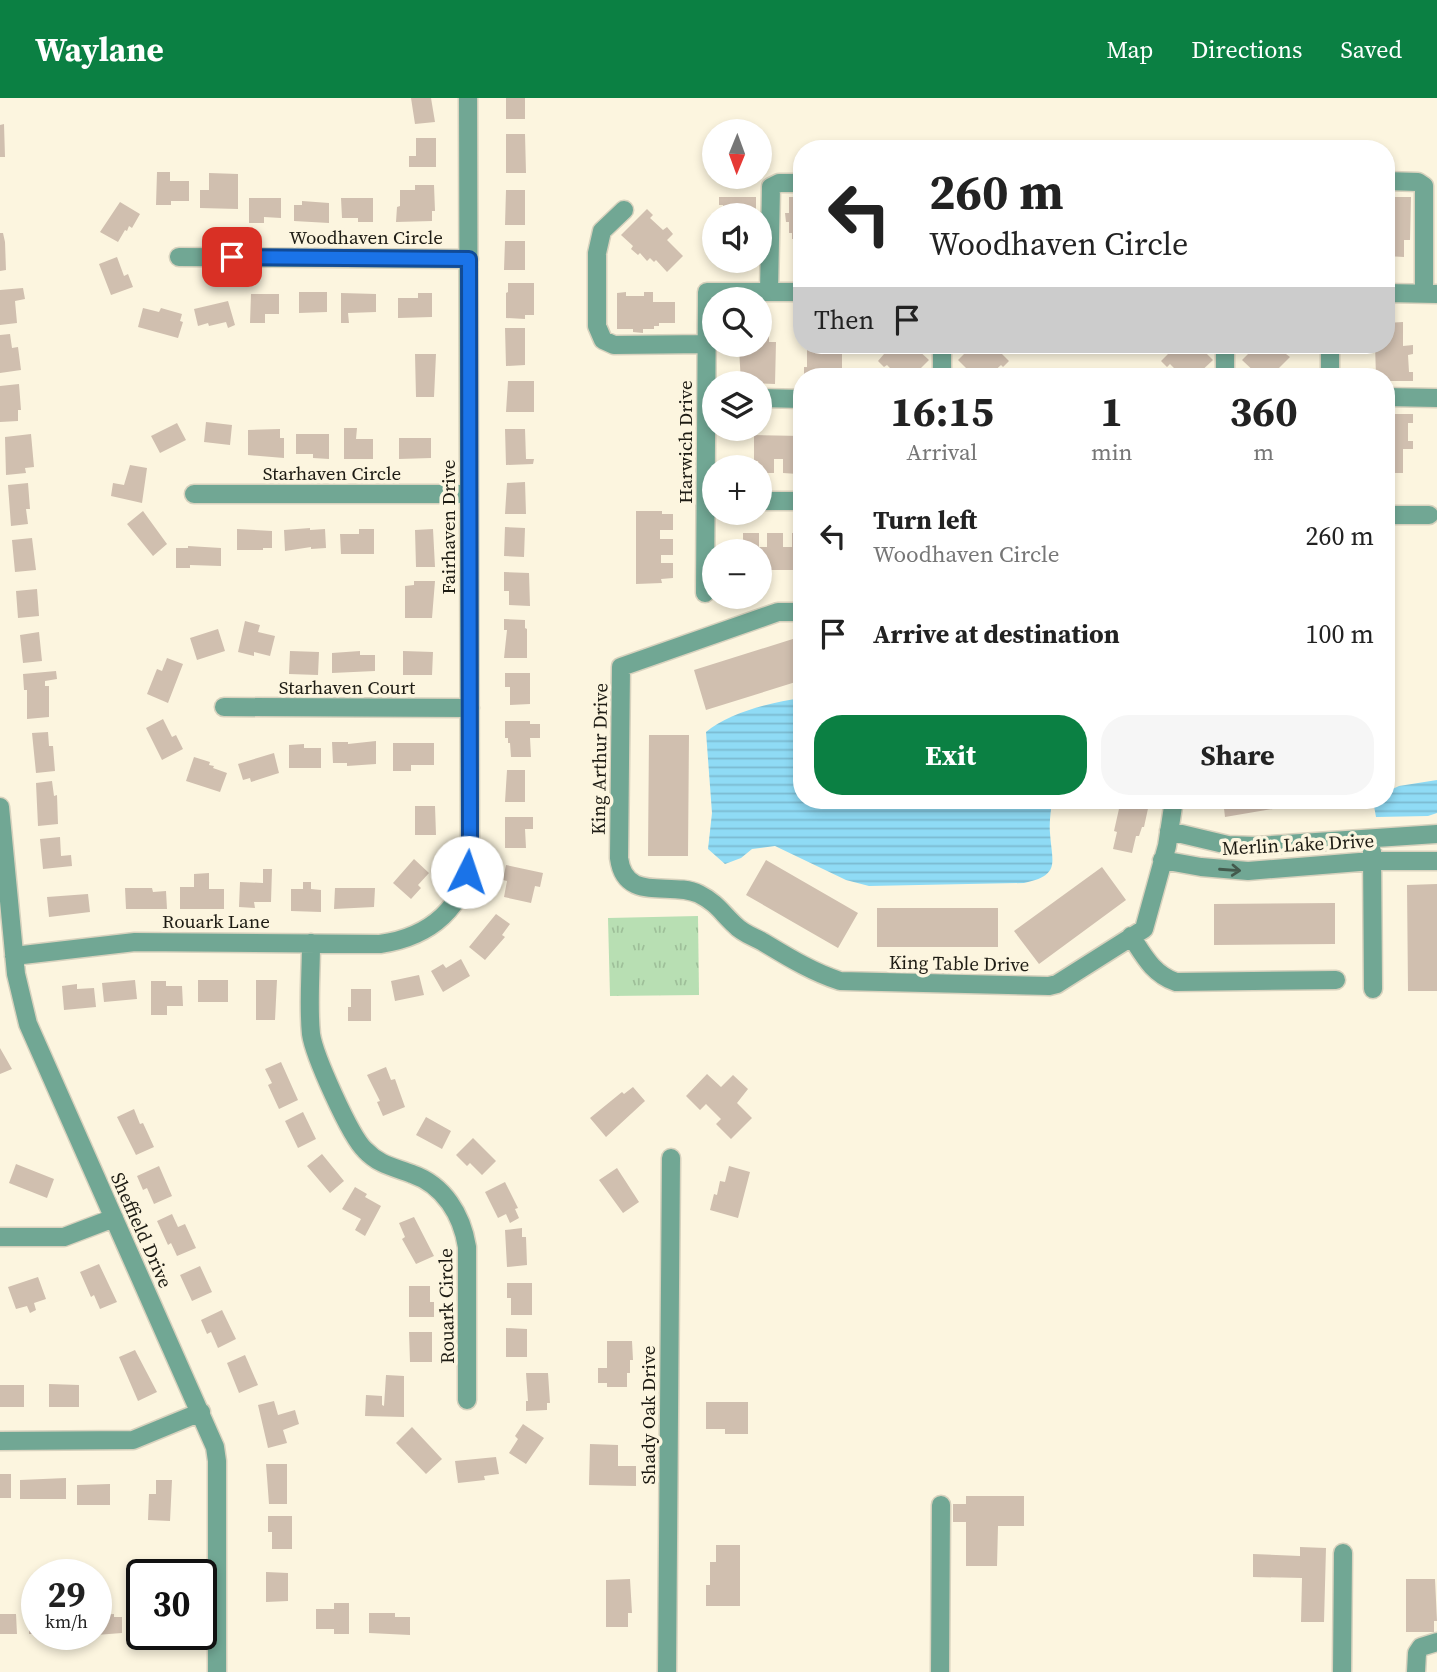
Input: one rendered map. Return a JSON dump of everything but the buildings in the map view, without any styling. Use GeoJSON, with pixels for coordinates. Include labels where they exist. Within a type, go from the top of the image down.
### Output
{"type":"FeatureCollection","features":[{"type":"Feature","properties":{"kind":"street","name":"Fairhaven Drive"},"geometry":{"type":"LineString","coordinates":[[417,936],[447,913],[461,891],[469,867],[468,98]]}},
{"type":"Feature","properties":{"kind":"street"},"geometry":{"type":"LineString","coordinates":[[1395,181],[1418,181],[1424,186],[1431,294],[1395,293]]}},
{"type":"Feature","properties":{"kind":"street"},"geometry":{"type":"LineString","coordinates":[[769,287],[771,187],[779,183],[793,183]]}},
{"type":"Feature","properties":{"kind":"street"},"geometry":{"type":"LineString","coordinates":[[624,210],[602,231],[597,253],[597,326],[603,340],[614,345],[702,344]]}},
{"type":"Feature","properties":{"kind":"street","name":"Woodhaven Circle"},"geometry":{"type":"LineString","coordinates":[[179,257],[469,259]]}},
{"type":"Feature","properties":{"kind":"street"},"geometry":{"type":"LineString","coordinates":[[772,292],[793,292]]}},
{"type":"Feature","properties":{"kind":"street"},"geometry":{"type":"LineString","coordinates":[[1395,397],[1437,398]]}},
{"type":"Feature","properties":{"kind":"street"},"geometry":{"type":"LineString","coordinates":[[772,398],[793,399]]}},
{"type":"Feature","properties":{"kind":"street","name":"Starhaven Circle"},"geometry":{"type":"LineString","coordinates":[[194,494],[470,494]]}},
{"type":"Feature","properties":{"kind":"street"},"geometry":{"type":"LineString","coordinates":[[772,502],[793,501]]}},
{"type":"Feature","properties":{"kind":"street"},"geometry":{"type":"LineString","coordinates":[[1395,515],[1429,514]]}},
{"type":"Feature","properties":{"kind":"street","name":"King Arthur Drive"},"geometry":{"type":"LineString","coordinates":[[699,894],[678,888],[639,887],[627,878],[620,864],[621,667],[778,612],[793,612]]}},
{"type":"Feature","properties":{"kind":"street","name":"Starhaven Court"},"geometry":{"type":"LineString","coordinates":[[224,707],[470,708]]}},
{"type":"Feature","properties":{"kind":"street","name":"Sheffield Drive"},"geometry":{"type":"LineString","coordinates":[[0,807],[14,956],[27,1024],[215,1447],[217,1672]]}},
{"type":"Feature","properties":{"kind":"street"},"geometry":{"type":"LineString","coordinates":[[1166,846],[1172,809]]}},
{"type":"Feature","properties":{"kind":"street","name":"Merlin Lake Drive"},"geometry":{"type":"LineString","coordinates":[[1166,846],[1256,846],[1372,836],[1437,834]]}},
{"type":"Feature","properties":{"kind":"street"},"geometry":{"type":"LineString","coordinates":[[1372,836],[1373,989]]}},
{"type":"Feature","properties":{"kind":"street","name":"King Table Drive"},"geometry":{"type":"LineString","coordinates":[[699,894],[723,909],[741,930],[819,974],[840,981],[1049,986],[1057,984],[1144,929],[1166,846]]}},
{"type":"Feature","properties":{"kind":"street","name":"Merlin Lake Drive"},"geometry":{"type":"LineString","coordinates":[[1166,846],[1201,867],[1248,871],[1372,861],[1437,861]]}},
{"type":"Feature","properties":{"kind":"street","name":"Rouark Lane"},"geometry":{"type":"LineString","coordinates":[[14,956],[135,942],[380,944],[417,936]]}},
{"type":"Feature","properties":{"kind":"street"},"geometry":{"type":"LineString","coordinates":[[1131,936],[1153,969],[1176,982],[1336,980]]}},
{"type":"Feature","properties":{"kind":"street","name":"Rouark Circle"},"geometry":{"type":"LineString","coordinates":[[311,943],[311,1036],[354,1137],[379,1162],[391,1169],[412,1174],[432,1185],[452,1206],[463,1226],[467,1247],[467,1400]]}},
{"type":"Feature","properties":{"kind":"street","name":"Shady Oak Drive"},"geometry":{"type":"LineString","coordinates":[[667,1672],[671,1158]]}},
{"type":"Feature","properties":{"kind":"street"},"geometry":{"type":"LineString","coordinates":[[0,1237],[64,1237],[114,1218]]}},
{"type":"Feature","properties":{"kind":"street"},"geometry":{"type":"LineString","coordinates":[[0,1441],[133,1440],[201,1412]]}},
{"type":"Feature","properties":{"kind":"street"},"geometry":{"type":"LineString","coordinates":[[940,1672],[941,1505]]}},
{"type":"Feature","properties":{"kind":"street"},"geometry":{"type":"LineString","coordinates":[[1342,1672],[1343,1553]]}},
{"type":"Feature","properties":{"kind":"street"},"geometry":{"type":"LineString","coordinates":[[1416,1672],[1417,1653],[1421,1647],[1437,1642]]}},
{"type":"Feature","properties":{"kind":"green space"},"geometry":{"type":"Polygon","coordinates":[[[698,916],[699,995],[610,996],[608,918],[698,916]]]}},
{"type":"Feature","properties":{"kind":"water"},"geometry":{"type":"Polygon","coordinates":[[[793,699],[793,809],[1051,809],[1052,866],[1049,872],[1024,883],[869,886],[846,880],[775,846],[752,849],[741,858],[725,864],[708,849],[712,813],[706,732],[726,719],[793,699]]]}},
{"type":"Feature","properties":{"kind":"water"},"geometry":{"type":"Polygon","coordinates":[[[1437,780],[1437,813],[1428,816],[1376,817],[1375,809],[1395,809],[1395,788],[1437,780]]]}},
{"type":"Feature","properties":{"kind":"route"},"geometry":{"type":"LineString","coordinates":[[232,257],[469,259],[470,854],[467,872]]}}]}
